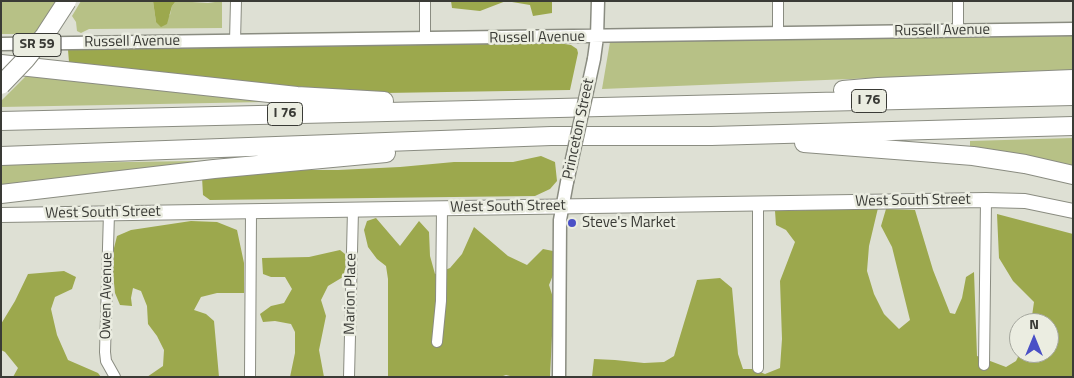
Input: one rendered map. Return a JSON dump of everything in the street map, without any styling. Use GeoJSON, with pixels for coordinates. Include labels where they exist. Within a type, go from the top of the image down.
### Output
{"type":"FeatureCollection","features":[{"type":"Feature","properties":{"kind":"highway","name":"SR 59"},"geometry":{"type":"LineString","coordinates":[[1,85],[20,66],[45,35],[67,1]]}},
{"type":"Feature","properties":{"kind":"highway"},"geometry":{"type":"LineString","coordinates":[[1,64],[297,96],[569,106]]}},
{"type":"Feature","properties":{"kind":"highway"},"geometry":{"type":"LineString","coordinates":[[666,106],[878,87],[1073,79]]}},
{"type":"Feature","properties":{"kind":"highway","name":"I 76"},"geometry":{"type":"LineString","coordinates":[[1,121],[569,106],[666,106],[1073,96]]}},
{"type":"Feature","properties":{"kind":"highway","name":"I 76"},"geometry":{"type":"LineString","coordinates":[[1,156],[551,136],[711,136],[1073,126]]}},
{"type":"Feature","properties":{"kind":"highway"},"geometry":{"type":"LineString","coordinates":[[1,194],[214,169],[551,136]]}},
{"type":"Feature","properties":{"kind":"highway"},"geometry":{"type":"LineString","coordinates":[[711,136],[973,156],[1025,164],[1073,175]]}},
{"type":"Feature","properties":{"kind":"main road","name":"West South Street"},"geometry":{"type":"LineString","coordinates":[[1,215],[986,200],[1025,201],[1073,212]]}},
{"type":"Feature","properties":{"kind":"street"},"geometry":{"type":"LineString","coordinates":[[235,41],[236,1]]}},
{"type":"Feature","properties":{"kind":"street"},"geometry":{"type":"LineString","coordinates":[[425,1],[425,39]]}},
{"type":"Feature","properties":{"kind":"street","name":"Princeton Street"},"geometry":{"type":"LineString","coordinates":[[559,377],[560,220],[594,59],[598,1]]}},
{"type":"Feature","properties":{"kind":"street"},"geometry":{"type":"LineString","coordinates":[[778,1],[778,33]]}},
{"type":"Feature","properties":{"kind":"street"},"geometry":{"type":"LineString","coordinates":[[958,1],[958,30]]}},
{"type":"Feature","properties":{"kind":"street","name":"Russell Avenue"},"geometry":{"type":"LineString","coordinates":[[1,44],[1073,29]]}},
{"type":"Feature","properties":{"kind":"street"},"geometry":{"type":"LineString","coordinates":[[984,364],[986,200]]}},
{"type":"Feature","properties":{"kind":"street"},"geometry":{"type":"LineString","coordinates":[[758,204],[758,368]]}},
{"type":"Feature","properties":{"kind":"street"},"geometry":{"type":"LineString","coordinates":[[437,342],[441,301],[442,209]]}},
{"type":"Feature","properties":{"kind":"street","name":"Marion Place"},"geometry":{"type":"LineString","coordinates":[[349,377],[353,210]]}},
{"type":"Feature","properties":{"kind":"street"},"geometry":{"type":"LineString","coordinates":[[250,377],[251,212]]}},
{"type":"Feature","properties":{"kind":"street","name":"Owen Avenue"},"geometry":{"type":"LineString","coordinates":[[109,213],[106,361],[115,377]]}},
{"type":"Feature","properties":{"kind":"green space"},"geometry":{"type":"Polygon","coordinates":[[[1,1],[56,1],[35,34],[1,34],[1,1]]]}},
{"type":"Feature","properties":{"kind":"green space"},"geometry":{"type":"Polygon","coordinates":[[[81,1],[153,1],[156,22],[170,15],[172,6],[176,1],[208,3],[222,1],[222,28],[89,29],[81,33],[77,31],[76,22],[72,16],[81,1]]]}},
{"type":"Feature","properties":{"kind":"green space"},"geometry":{"type":"Polygon","coordinates":[[[153,1],[176,1],[172,6],[167,24],[161,27],[156,22],[153,1]]]}},
{"type":"Feature","properties":{"kind":"green space"},"geometry":{"type":"Polygon","coordinates":[[[451,1],[506,1],[480,11],[452,8],[451,1]]]}},
{"type":"Feature","properties":{"kind":"green space"},"geometry":{"type":"Polygon","coordinates":[[[506,1],[552,1],[552,13],[533,16],[530,5],[506,1]]]}},
{"type":"Feature","properties":{"kind":"green space"},"geometry":{"type":"Polygon","coordinates":[[[1073,36],[1073,70],[602,89],[610,42],[1073,36]]]}},
{"type":"Feature","properties":{"kind":"green space"},"geometry":{"type":"Polygon","coordinates":[[[558,43],[571,45],[577,49],[578,53],[570,90],[361,92],[69,62],[68,50],[558,43]]]}},
{"type":"Feature","properties":{"kind":"green space"},"geometry":{"type":"Polygon","coordinates":[[[31,71],[264,96],[264,102],[1,107],[1,101],[31,71]]]}},
{"type":"Feature","properties":{"kind":"green space"},"geometry":{"type":"Polygon","coordinates":[[[1073,138],[1073,167],[1012,153],[970,147],[970,141],[1073,138]]]}},
{"type":"Feature","properties":{"kind":"green space"},"geometry":{"type":"Polygon","coordinates":[[[541,156],[555,162],[557,181],[550,189],[535,196],[210,200],[203,195],[202,177],[248,170],[338,170],[454,162],[513,162],[541,156]]]}},
{"type":"Feature","properties":{"kind":"green space"},"geometry":{"type":"Polygon","coordinates":[[[257,160],[1,189],[1,164],[257,160]]]}},
{"type":"Feature","properties":{"kind":"green space"},"geometry":{"type":"Polygon","coordinates":[[[878,208],[869,246],[867,271],[874,294],[884,314],[899,329],[910,320],[892,247],[881,226],[886,209],[915,210],[933,270],[950,313],[955,314],[962,298],[966,277],[974,272],[977,356],[1006,367],[1013,363],[1059,363],[1059,313],[1032,313],[1034,302],[1013,281],[999,258],[997,214],[1073,234],[1073,377],[592,377],[594,359],[644,363],[664,362],[674,356],[697,280],[720,278],[732,288],[738,354],[743,369],[752,369],[765,374],[780,368],[782,339],[780,281],[795,242],[786,230],[776,225],[775,211],[878,208]]]}},
{"type":"Feature","properties":{"kind":"green space"},"geometry":{"type":"Polygon","coordinates":[[[376,218],[400,246],[419,221],[429,232],[430,256],[435,274],[450,268],[462,254],[474,227],[508,256],[527,265],[543,249],[553,251],[555,270],[549,285],[556,307],[552,336],[550,377],[514,377],[506,375],[500,377],[388,377],[388,279],[386,266],[377,259],[368,247],[364,230],[367,221],[376,218]]]}},
{"type":"Feature","properties":{"kind":"green space"},"geometry":{"type":"Polygon","coordinates":[[[191,221],[217,222],[237,230],[244,263],[244,293],[217,293],[201,297],[194,310],[206,314],[214,321],[219,377],[147,377],[163,366],[164,350],[148,324],[147,306],[141,291],[133,288],[132,306],[120,305],[115,293],[113,252],[117,236],[131,230],[191,221]]]}},
{"type":"Feature","properties":{"kind":"green space"},"geometry":{"type":"Polygon","coordinates":[[[340,250],[345,254],[346,265],[343,277],[328,286],[321,300],[326,316],[319,350],[324,377],[290,377],[295,353],[295,332],[291,324],[275,321],[263,322],[260,314],[271,306],[284,303],[292,289],[285,277],[271,277],[263,274],[262,258],[309,257],[340,250]]]}},
{"type":"Feature","properties":{"kind":"green space"},"geometry":{"type":"Polygon","coordinates":[[[64,271],[76,277],[72,289],[55,297],[51,309],[57,335],[68,360],[98,373],[101,377],[13,377],[18,368],[5,352],[1,350],[1,324],[28,274],[64,271]]]}},
{"type":"Feature","properties":{"kind":"place","name":"Steve's Market"},"geometry":{"type":"Point","coordinates":[572,223]}}]}
